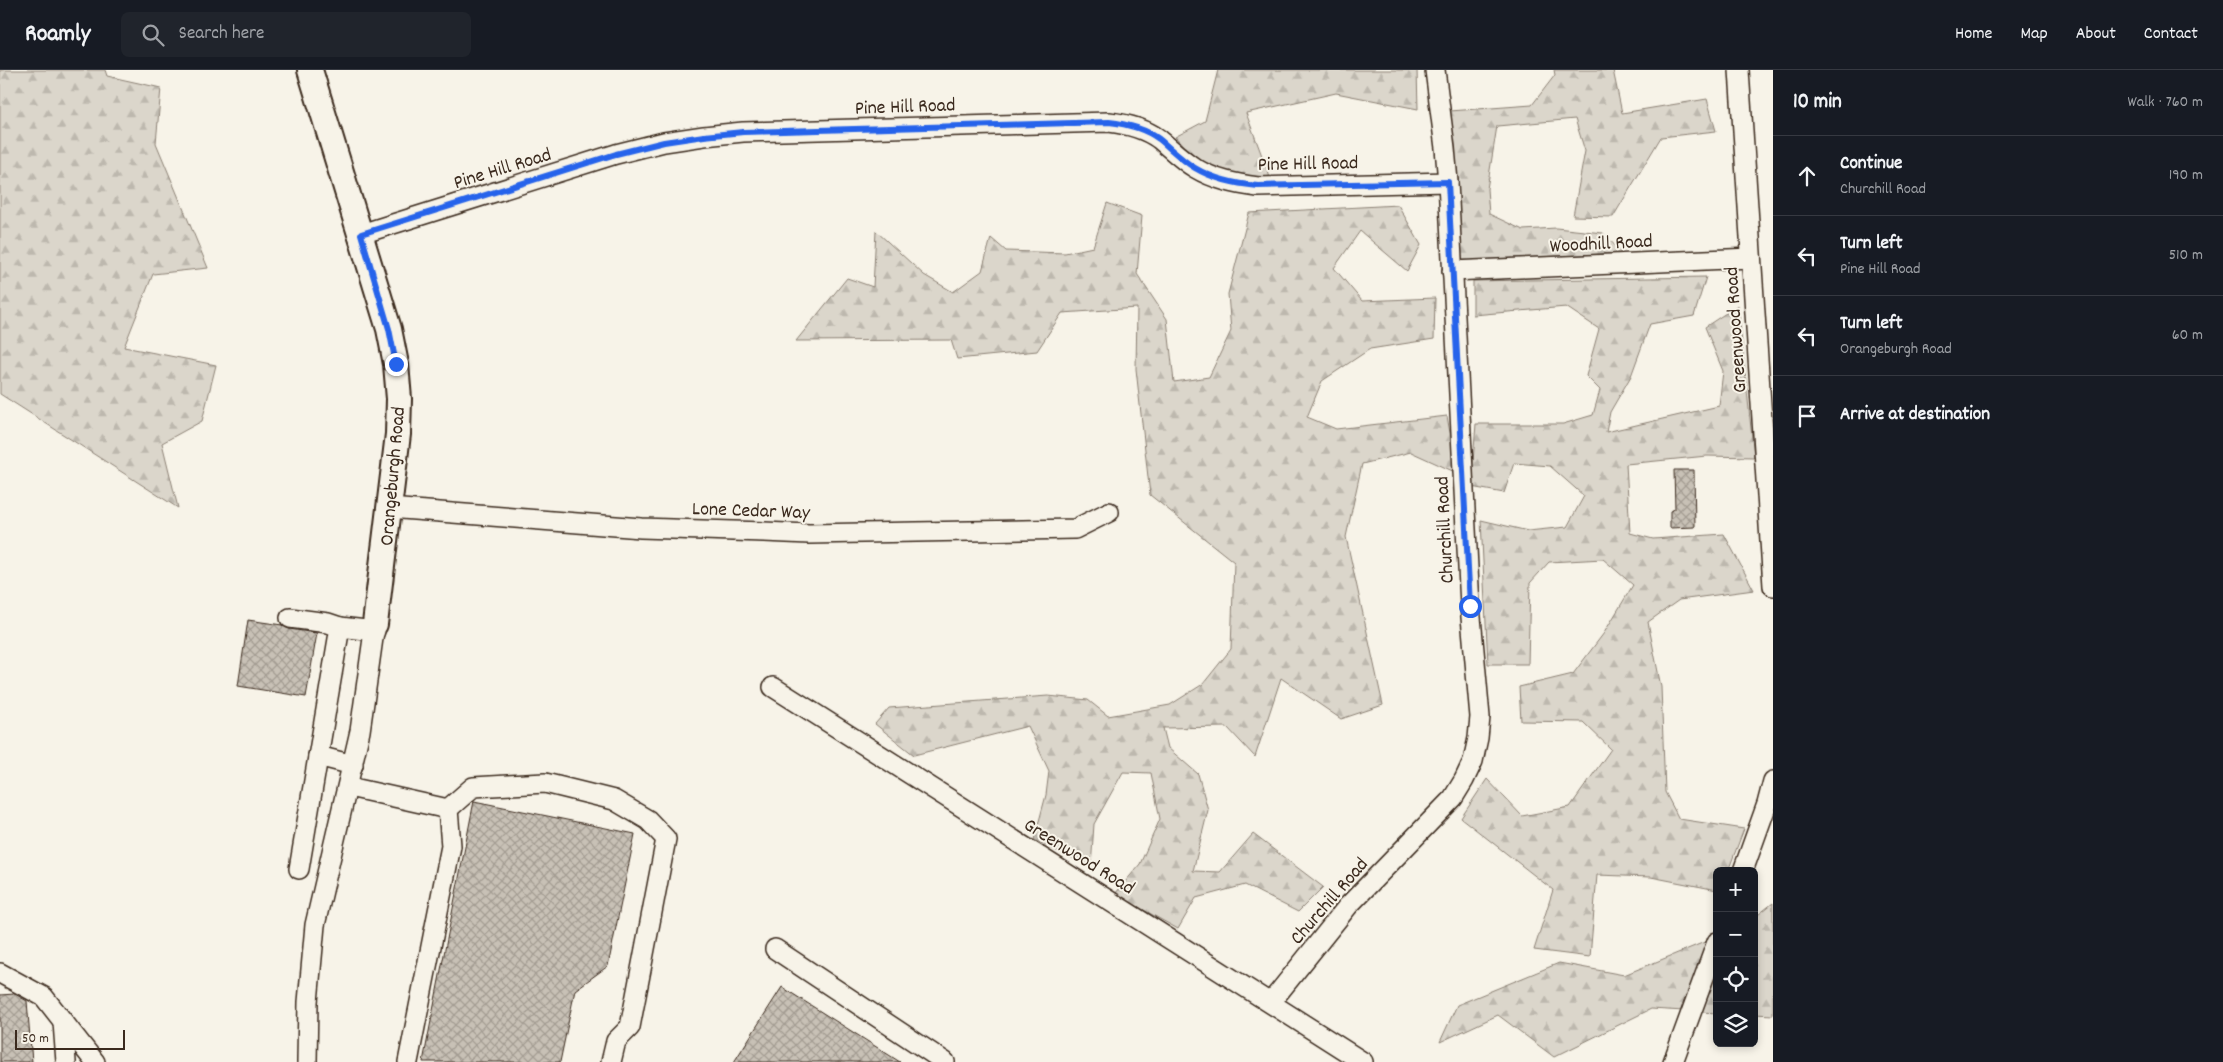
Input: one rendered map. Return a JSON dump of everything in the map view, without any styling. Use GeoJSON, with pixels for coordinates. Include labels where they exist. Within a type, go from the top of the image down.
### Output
{"type":"FeatureCollection","features":[{"type":"Feature","properties":{"kind":"main road","name":"Orangeburgh Road"},"geometry":{"type":"LineString","coordinates":[[310,70],[389,329],[396,364],[399,399],[398,434],[375,628]]}},
{"type":"Feature","properties":{"kind":"street","name":"Churchill Road"},"geometry":{"type":"LineString","coordinates":[[1271,1002],[1348,906],[1447,806],[1464,780],[1473,761],[1478,738],[1480,717],[1470,606],[1448,182],[1435,70]]}},
{"type":"Feature","properties":{"kind":"street","name":"Greenwood Road"},"geometry":{"type":"LineString","coordinates":[[1739,70],[1773,586]]}},
{"type":"Feature","properties":{"kind":"street","name":"Pine Hill Road"},"geometry":{"type":"LineString","coordinates":[[361,234],[616,154],[664,142],[743,132],[1109,122],[1142,129],[1158,138],[1195,168],[1216,178],[1237,184],[1258,186],[1448,182]]}},
{"type":"Feature","properties":{"kind":"street","name":"Woodhill Road"},"geometry":{"type":"LineString","coordinates":[[1452,271],[1751,258]]}},
{"type":"Feature","properties":{"kind":"street","name":"Lone Cedar Way"},"geometry":{"type":"LineString","coordinates":[[389,508],[641,528],[809,534],[1075,529],[1109,512]]}},
{"type":"Feature","properties":{"kind":"street"},"geometry":{"type":"LineString","coordinates":[[290,618],[328,623],[340,627],[375,628],[354,765],[315,925],[308,1002],[307,1062]]}},
{"type":"Feature","properties":{"kind":"street"},"geometry":{"type":"LineString","coordinates":[[299,869],[340,627]]}},
{"type":"Feature","properties":{"kind":"street","name":"Greenwood Road"},"geometry":{"type":"LineString","coordinates":[[773,687],[1363,1062]]}},
{"type":"Feature","properties":{"kind":"street"},"geometry":{"type":"LineString","coordinates":[[318,756],[354,765]]}},
{"type":"Feature","properties":{"kind":"street"},"geometry":{"type":"LineString","coordinates":[[1744,867],[1767,804],[1773,781]]}},
{"type":"Feature","properties":{"kind":"street"},"geometry":{"type":"LineString","coordinates":[[448,809],[473,787],[545,783],[614,800],[648,820],[666,839],[630,1027],[616,1041],[612,1062]]}},
{"type":"Feature","properties":{"kind":"street"},"geometry":{"type":"LineString","coordinates":[[349,788],[448,809]]}},
{"type":"Feature","properties":{"kind":"street"},"geometry":{"type":"LineString","coordinates":[[408,1062],[451,846],[448,809]]}},
{"type":"Feature","properties":{"kind":"street"},"geometry":{"type":"LineString","coordinates":[[775,949],[945,1062]]}},
{"type":"Feature","properties":{"kind":"street"},"geometry":{"type":"LineString","coordinates":[[1673,1062],[1713,953]]}},
{"type":"Feature","properties":{"kind":"street"},"geometry":{"type":"LineString","coordinates":[[0,973],[44,998],[95,1062]]}},
{"type":"Feature","properties":{"kind":"street"},"geometry":{"type":"LineString","coordinates":[[63,1022],[66,1062]]}},
{"type":"Feature","properties":{"kind":"green space"},"geometry":{"type":"Polygon","coordinates":[[[0,70],[105,70],[107,76],[161,88],[156,143],[208,268],[153,274],[124,347],[216,365],[202,421],[162,443],[178,508],[0,394],[0,70]]]}},
{"type":"Feature","properties":{"kind":"green space"},"geometry":{"type":"Polygon","coordinates":[[[1218,70],[1417,70],[1418,109],[1336,93],[1246,113],[1271,180],[1207,168],[1175,137],[1205,121],[1218,70]]]}},
{"type":"Feature","properties":{"kind":"green space"},"geometry":{"type":"Polygon","coordinates":[[[1554,70],[1613,70],[1622,113],[1707,99],[1716,131],[1661,137],[1613,217],[1573,216],[1585,151],[1575,119],[1497,126],[1487,189],[1489,214],[1523,230],[1556,228],[1603,233],[1622,253],[1459,261],[1450,111],[1532,105],[1555,75],[1554,70]]]}},
{"type":"Feature","properties":{"kind":"green space"},"geometry":{"type":"Polygon","coordinates":[[[1107,203],[1142,216],[1137,274],[1167,319],[1174,382],[1209,377],[1231,331],[1228,294],[1249,213],[1398,205],[1421,245],[1407,271],[1360,231],[1334,268],[1362,301],[1435,298],[1434,339],[1370,349],[1322,381],[1307,417],[1336,429],[1447,416],[1457,473],[1411,452],[1362,464],[1346,537],[1383,705],[1341,719],[1281,678],[1255,757],[1227,727],[1163,728],[1168,748],[1198,774],[1208,810],[1193,871],[1220,872],[1253,834],[1323,887],[1298,912],[1245,885],[1196,898],[1178,929],[1115,894],[1140,864],[1160,819],[1151,773],[1123,772],[1094,824],[1091,867],[1034,840],[1046,795],[1049,771],[1028,726],[914,755],[875,724],[889,708],[1048,696],[1088,700],[1108,716],[1170,705],[1203,684],[1231,649],[1234,562],[1150,495],[1136,369],[1137,308],[1062,313],[1037,351],[957,359],[951,340],[796,341],[847,278],[873,287],[876,231],[924,275],[953,292],[982,271],[991,238],[1006,251],[1065,253],[1093,247],[1107,203]]]}},
{"type":"Feature","properties":{"kind":"green space"},"geometry":{"type":"Polygon","coordinates":[[[1706,277],[1694,316],[1650,324],[1631,376],[1610,412],[1606,432],[1719,406],[1723,371],[1705,327],[1738,305],[1754,457],[1707,456],[1626,464],[1630,533],[1653,539],[1724,534],[1754,590],[1679,600],[1648,622],[1661,687],[1665,792],[1679,819],[1744,829],[1730,867],[1713,867],[1713,889],[1651,877],[1597,875],[1590,957],[1534,950],[1553,890],[1461,818],[1487,779],[1522,816],[1570,807],[1611,749],[1583,722],[1521,721],[1519,687],[1573,674],[1604,633],[1633,585],[1603,559],[1549,562],[1530,583],[1528,664],[1488,664],[1481,520],[1528,531],[1567,527],[1584,496],[1550,466],[1514,463],[1504,493],[1471,487],[1476,424],[1563,424],[1593,415],[1600,390],[1586,376],[1599,329],[1566,307],[1473,315],[1473,281],[1706,277]]]}},
{"type":"Feature","properties":{"kind":"green space"},"geometry":{"type":"Polygon","coordinates":[[[1773,903],[1773,1015],[1758,1014],[1758,915],[1773,903]]]}},
{"type":"Feature","properties":{"kind":"green space"},"geometry":{"type":"Polygon","coordinates":[[[1713,939],[1713,1013],[1651,1009],[1554,1057],[1498,1015],[1440,1042],[1457,1005],[1559,963],[1624,975],[1713,939]]]}},
{"type":"Feature","properties":{"kind":"building"},"geometry":{"type":"Polygon","coordinates":[[[1674,470],[1694,470],[1695,527],[1670,528],[1670,511],[1675,509],[1674,470]]]}},
{"type":"Feature","properties":{"kind":"building"},"geometry":{"type":"Polygon","coordinates":[[[248,620],[317,633],[306,697],[238,686],[248,620]]]}},
{"type":"Feature","properties":{"kind":"building"},"geometry":{"type":"Polygon","coordinates":[[[474,801],[635,834],[608,966],[575,990],[560,1062],[423,1062],[474,801]]]}},
{"type":"Feature","properties":{"kind":"building"},"geometry":{"type":"Polygon","coordinates":[[[782,987],[900,1062],[734,1062],[782,987]]]}},
{"type":"Feature","properties":{"kind":"building"},"geometry":{"type":"Polygon","coordinates":[[[15,994],[27,1001],[32,1062],[0,1062],[0,995],[15,994]]]}},
{"type":"Feature","properties":{"kind":"route"},"geometry":{"type":"LineString","coordinates":[[396,364],[389,329],[361,234],[616,154],[664,142],[743,132],[1109,122],[1126,124],[1142,129],[1158,138],[1195,168],[1216,178],[1237,184],[1258,186],[1448,182],[1470,606]]}}]}
